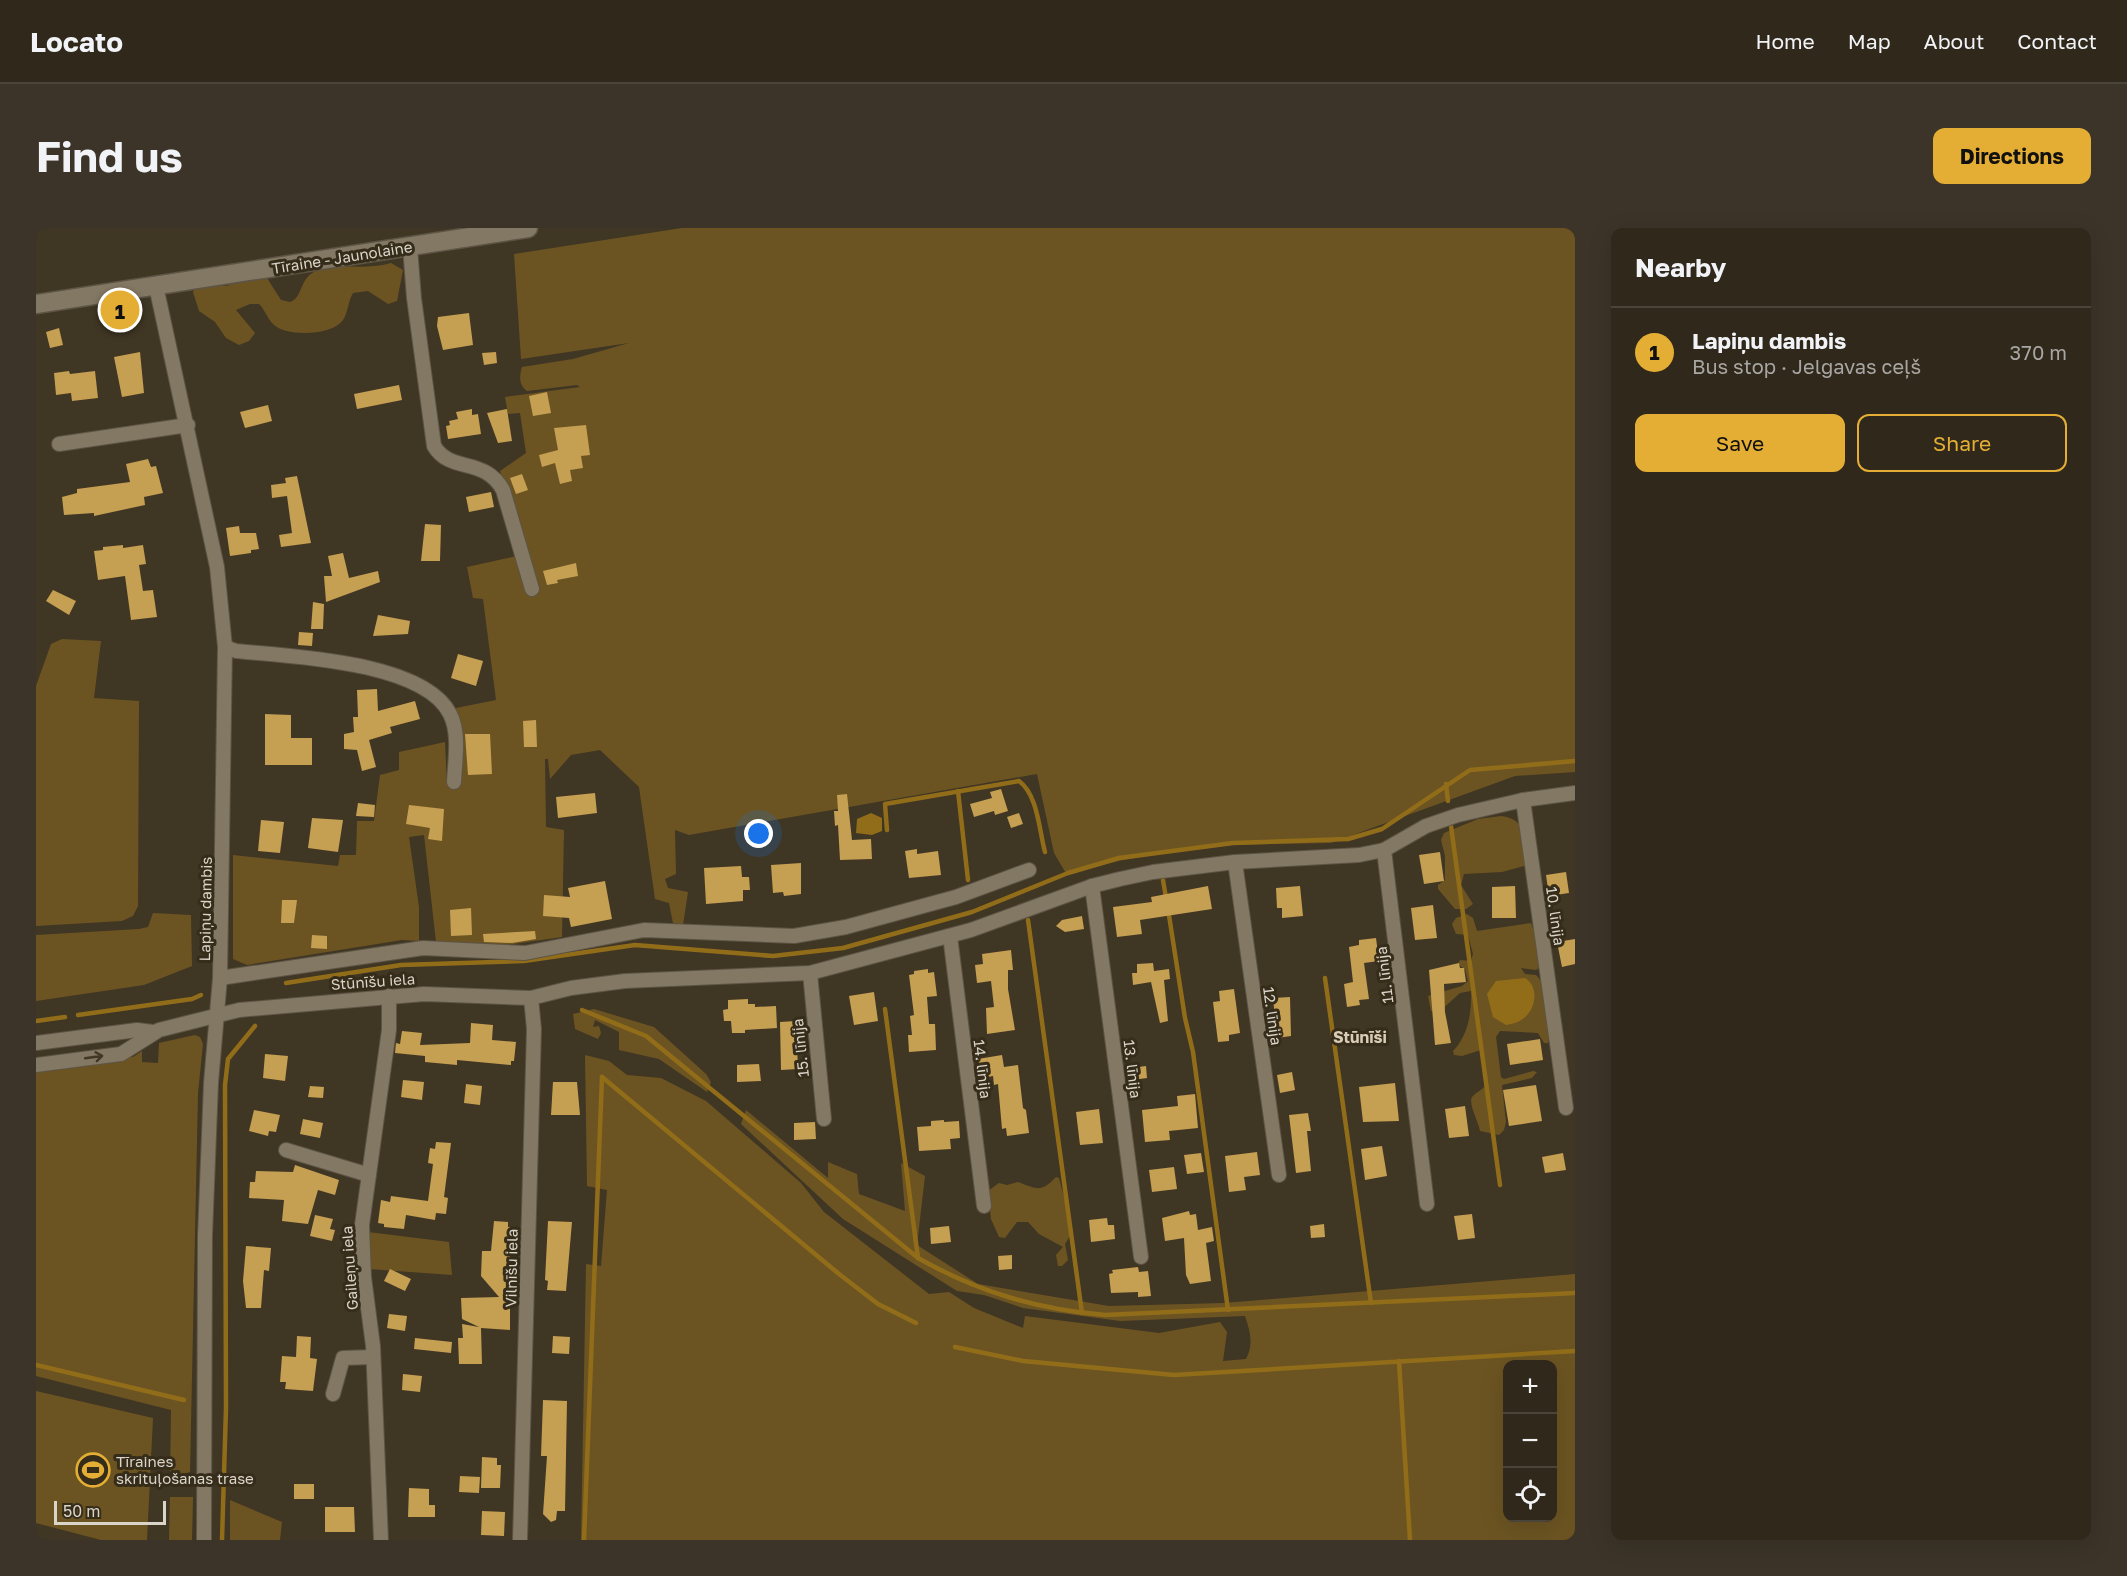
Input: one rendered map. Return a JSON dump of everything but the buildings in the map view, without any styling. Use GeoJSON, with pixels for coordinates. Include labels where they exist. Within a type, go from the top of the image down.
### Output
{"type":"FeatureCollection","features":[{"type":"Feature","properties":{"kind":"main road","name":"Tīraine - Jaunolaine"},"geometry":{"type":"LineString","coordinates":[[36,304],[528,228]]}},
{"type":"Feature","properties":{"kind":"street"},"geometry":{"type":"LineString","coordinates":[[410,246],[414,298],[434,446],[439,454],[448,460],[487,471],[496,477],[532,589]]}},
{"type":"Feature","properties":{"kind":"street","name":"Lapiņu dambis"},"geometry":{"type":"LineString","coordinates":[[156,286],[217,567],[225,647],[220,978],[212,1083],[205,1236],[204,1540]]}},
{"type":"Feature","properties":{"kind":"street"},"geometry":{"type":"LineString","coordinates":[[59,444],[188,425]]}},
{"type":"Feature","properties":{"kind":"street"},"geometry":{"type":"LineString","coordinates":[[225,647],[236,651],[356,664],[392,674],[430,693],[451,716],[456,748],[454,782]]}},
{"type":"Feature","properties":{"kind":"street","name":"Stūnīšu iela"},"geometry":{"type":"LineString","coordinates":[[153,1032],[239,1010],[389,996],[424,994],[531,998],[571,988],[625,981],[810,973],[950,936],[1092,886],[1153,872],[1235,862],[1359,855],[1384,850],[1426,826],[1458,815],[1523,800],[1575,793]]}},
{"type":"Feature","properties":{"kind":"street","name":"10. līnija"},"geometry":{"type":"LineString","coordinates":[[1523,800],[1566,1108]]}},
{"type":"Feature","properties":{"kind":"street","name":"11. līnija"},"geometry":{"type":"LineString","coordinates":[[1384,850],[1427,1204]]}},
{"type":"Feature","properties":{"kind":"street","name":"12. līnija"},"geometry":{"type":"LineString","coordinates":[[1235,862],[1279,1175]]}},
{"type":"Feature","properties":{"kind":"street"},"geometry":{"type":"LineString","coordinates":[[220,978],[423,948],[525,952],[644,930],[794,936],[846,927],[945,900],[1004,881],[1029,870]]}},
{"type":"Feature","properties":{"kind":"street","name":"13. līnija"},"geometry":{"type":"LineString","coordinates":[[1092,886],[1141,1257]]}},
{"type":"Feature","properties":{"kind":"street","name":"14. līnija"},"geometry":{"type":"LineString","coordinates":[[950,936],[984,1206]]}},
{"type":"Feature","properties":{"kind":"street","name":"15. līnija"},"geometry":{"type":"LineString","coordinates":[[810,973],[824,1119]]}},
{"type":"Feature","properties":{"kind":"street","name":"Gaileņu iela"},"geometry":{"type":"LineString","coordinates":[[381,1540],[373,1357],[364,1277],[362,1225],[389,1030],[389,996]]}},
{"type":"Feature","properties":{"kind":"street","name":"Vilnīšu iela"},"geometry":{"type":"LineString","coordinates":[[520,1540],[534,1029],[531,998]]}},
{"type":"Feature","properties":{"kind":"street"},"geometry":{"type":"LineString","coordinates":[[36,1043],[137,1030],[153,1032]]}},
{"type":"Feature","properties":{"kind":"street"},"geometry":{"type":"LineString","coordinates":[[36,1065],[121,1053],[153,1032]]}},
{"type":"Feature","properties":{"kind":"street"},"geometry":{"type":"LineString","coordinates":[[286,1150],[369,1175]]}},
{"type":"Feature","properties":{"kind":"street"},"geometry":{"type":"LineString","coordinates":[[333,1394],[343,1358],[373,1357]]}},
{"type":"Feature","properties":{"kind":"shaded area"},"geometry":{"type":"Polygon","coordinates":[[[682,228],[1575,228],[1575,772],[1515,776],[1331,843],[1212,845],[1118,861],[1067,875],[1054,853],[1037,774],[689,835],[675,830],[676,874],[665,879],[668,888],[688,892],[683,925],[673,923],[669,903],[655,899],[639,787],[600,750],[571,755],[550,779],[548,759],[545,759],[546,827],[564,830],[562,937],[506,945],[436,942],[424,835],[409,837],[419,907],[419,941],[402,940],[247,965],[233,959],[233,855],[338,866],[340,855],[356,855],[357,821],[374,821],[380,775],[399,770],[399,752],[445,742],[447,784],[458,785],[451,709],[496,700],[483,599],[473,598],[467,567],[526,554],[500,471],[526,453],[520,413],[508,414],[505,397],[580,387],[577,385],[527,391],[522,386],[520,374],[522,367],[573,359],[629,343],[521,359],[514,254],[682,228]]]}},
{"type":"Feature","properties":{"kind":"shaded area"},"geometry":{"type":"Polygon","coordinates":[[[391,263],[403,270],[397,301],[388,304],[368,291],[353,293],[343,320],[329,329],[308,333],[279,328],[271,322],[259,304],[250,304],[236,310],[255,333],[249,341],[239,345],[226,338],[215,322],[199,311],[193,292],[196,285],[227,286],[243,276],[258,273],[267,278],[281,300],[290,302],[297,296],[307,278],[316,271],[333,267],[391,263]]]}},
{"type":"Feature","properties":{"kind":"shaded area"},"geometry":{"type":"Polygon","coordinates":[[[62,639],[101,641],[94,698],[139,701],[138,906],[133,916],[122,921],[36,926],[36,686],[51,644],[62,639]]]}},
{"type":"Feature","properties":{"kind":"shaded area"},"geometry":{"type":"Polygon","coordinates":[[[871,813],[882,818],[882,831],[872,835],[856,833],[857,819],[871,813]]]}},
{"type":"Feature","properties":{"kind":"shaded area"},"geometry":{"type":"Polygon","coordinates":[[[1501,816],[1510,818],[1521,827],[1526,841],[1528,865],[1502,872],[1464,874],[1461,885],[1473,904],[1466,909],[1455,909],[1438,889],[1438,885],[1445,880],[1445,856],[1441,840],[1444,833],[1478,819],[1501,816]]]}},
{"type":"Feature","properties":{"kind":"shaded area"},"geometry":{"type":"Polygon","coordinates":[[[153,913],[191,915],[192,966],[144,985],[36,1001],[36,935],[139,929],[148,927],[153,913]]]}},
{"type":"Feature","properties":{"kind":"shaded area"},"geometry":{"type":"Polygon","coordinates":[[[1467,914],[1473,918],[1477,931],[1531,923],[1538,942],[1541,966],[1536,970],[1521,968],[1525,974],[1536,975],[1544,984],[1550,1035],[1548,1043],[1544,1043],[1538,1033],[1500,1031],[1496,1037],[1501,1077],[1504,1079],[1533,1071],[1537,1072],[1532,1078],[1502,1085],[1506,1122],[1504,1130],[1499,1135],[1480,1131],[1471,1104],[1472,1097],[1488,1083],[1481,1050],[1462,1056],[1454,1055],[1453,1051],[1466,1031],[1471,1007],[1471,991],[1460,993],[1439,1012],[1431,1011],[1428,996],[1462,986],[1468,981],[1465,970],[1458,964],[1460,960],[1471,961],[1473,954],[1468,935],[1456,934],[1452,924],[1456,918],[1467,914]]]}},
{"type":"Feature","properties":{"kind":"shaded area"},"geometry":{"type":"Polygon","coordinates":[[[1525,978],[1533,987],[1533,1006],[1521,1020],[1506,1025],[1493,1017],[1487,994],[1496,981],[1525,978]]]}},
{"type":"Feature","properties":{"kind":"shaded area"},"geometry":{"type":"Polygon","coordinates":[[[594,1009],[654,1027],[706,1074],[711,1082],[707,1092],[659,1059],[619,1050],[619,1032],[595,1020],[593,1027],[599,1026],[601,1033],[598,1039],[575,1029],[573,1014],[594,1009]]]}},
{"type":"Feature","properties":{"kind":"shaded area"},"geometry":{"type":"Polygon","coordinates":[[[195,1035],[200,1037],[203,1044],[198,1093],[190,1472],[170,1478],[171,1410],[36,1376],[36,1069],[133,1057],[142,1051],[142,1062],[158,1063],[159,1043],[195,1035]]]}},
{"type":"Feature","properties":{"kind":"shaded area"},"geometry":{"type":"Polygon","coordinates":[[[585,1055],[609,1061],[627,1075],[661,1078],[706,1101],[801,1183],[824,1212],[929,1294],[949,1292],[974,1308],[1023,1328],[1025,1316],[1159,1333],[1220,1322],[1227,1332],[1223,1361],[1246,1359],[1251,1343],[1245,1316],[1120,1321],[1023,1308],[984,1295],[957,1291],[843,1219],[741,1124],[746,1110],[828,1178],[828,1162],[857,1174],[859,1194],[905,1211],[901,1163],[925,1176],[917,1245],[978,1284],[1109,1306],[1224,1303],[1575,1274],[1575,1540],[581,1540],[586,1264],[601,1266],[607,1190],[587,1186],[585,1055]]]}},
{"type":"Feature","properties":{"kind":"shaded area"},"geometry":{"type":"Polygon","coordinates":[[[1056,1177],[1059,1178],[1073,1231],[1065,1244],[1068,1260],[1062,1266],[1058,1266],[1056,1255],[1063,1247],[1039,1234],[1028,1222],[1017,1222],[1005,1238],[999,1237],[991,1219],[988,1191],[999,1183],[1007,1185],[1018,1182],[1038,1188],[1046,1186],[1056,1177]]]}},
{"type":"Feature","properties":{"kind":"shaded area"},"geometry":{"type":"Polygon","coordinates":[[[368,1232],[449,1242],[452,1275],[369,1269],[368,1232]]]}},
{"type":"Feature","properties":{"kind":"shaded area","name":"Tīraines skrituļošanas trase"},"geometry":{"type":"Polygon","coordinates":[[[36,1391],[153,1418],[147,1540],[101,1540],[36,1523],[36,1391]]]}},
{"type":"Feature","properties":{"kind":"shaded area"},"geometry":{"type":"Polygon","coordinates":[[[170,1497],[193,1497],[192,1540],[169,1540],[170,1497]]]}},
{"type":"Feature","properties":{"kind":"shaded area"},"geometry":{"type":"Polygon","coordinates":[[[230,1500],[282,1522],[280,1540],[230,1540],[230,1500]]]}},
{"type":"Feature","properties":{"kind":"waterway"},"geometry":{"type":"LineString","coordinates":[[286,983],[401,965],[524,961],[635,945],[773,956],[843,948],[972,912],[1068,873],[1119,858],[1233,843],[1348,839],[1382,829],[1470,770],[1575,761]]}},
{"type":"Feature","properties":{"kind":"waterway"},"geometry":{"type":"LineString","coordinates":[[887,830],[885,804],[1019,781],[1034,804],[1045,852]]}},
{"type":"Feature","properties":{"kind":"waterway"},"geometry":{"type":"LineString","coordinates":[[1446,784],[1448,801]]}},
{"type":"Feature","properties":{"kind":"waterway"},"geometry":{"type":"LineString","coordinates":[[958,791],[968,880]]}},
{"type":"Feature","properties":{"kind":"waterway"},"geometry":{"type":"LineString","coordinates":[[1451,826],[1500,1185]]}},
{"type":"Feature","properties":{"kind":"waterway"},"geometry":{"type":"LineString","coordinates":[[1163,880],[1166,898]]}},
{"type":"Feature","properties":{"kind":"waterway"},"geometry":{"type":"LineString","coordinates":[[1168,909],[1185,1018],[1193,1052],[1228,1310]]}},
{"type":"Feature","properties":{"kind":"waterway"},"geometry":{"type":"LineString","coordinates":[[1028,920],[1082,1313]]}},
{"type":"Feature","properties":{"kind":"waterway"},"geometry":{"type":"LineString","coordinates":[[1325,978],[1371,1303]]}},
{"type":"Feature","properties":{"kind":"waterway"},"geometry":{"type":"LineString","coordinates":[[78,1015],[192,999],[201,995]]}},
{"type":"Feature","properties":{"kind":"waterway"},"geometry":{"type":"LineString","coordinates":[[885,1009],[918,1258]]}},
{"type":"Feature","properties":{"kind":"waterway"},"geometry":{"type":"LineString","coordinates":[[582,1010],[646,1036],[918,1258],[963,1280],[1008,1297],[1055,1308],[1105,1315],[1575,1293]]}},
{"type":"Feature","properties":{"kind":"waterway"},"geometry":{"type":"LineString","coordinates":[[36,1021],[65,1017]]}},
{"type":"Feature","properties":{"kind":"waterway"},"geometry":{"type":"LineString","coordinates":[[222,1540],[226,1408],[225,1085],[228,1059],[255,1026]]}},
{"type":"Feature","properties":{"kind":"waterway"},"geometry":{"type":"LineString","coordinates":[[602,1077],[839,1274],[878,1304],[916,1323]]}},
{"type":"Feature","properties":{"kind":"waterway"},"geometry":{"type":"LineString","coordinates":[[584,1540],[602,1077]]}},
{"type":"Feature","properties":{"kind":"waterway"},"geometry":{"type":"LineString","coordinates":[[955,1347],[1023,1361],[1174,1375],[1575,1351]]}},
{"type":"Feature","properties":{"kind":"waterway"},"geometry":{"type":"LineString","coordinates":[[1399,1361],[1410,1540]]}},
{"type":"Feature","properties":{"kind":"waterway"},"geometry":{"type":"LineString","coordinates":[[36,1365],[184,1400]]}},
{"type":"Feature","properties":{"kind":"place","name":"Lapiņu dambis"},"geometry":{"type":"Point","coordinates":[120,310]}},
{"type":"Feature","properties":{"kind":"place","name":"Tīraines skrituļošanas trase"},"geometry":{"type":"Point","coordinates":[93,1470]}},
{"type":"Feature","properties":{"kind":"district","name":"Stūnīši"},"geometry":{"type":"Point","coordinates":[1360,1037]}}]}
